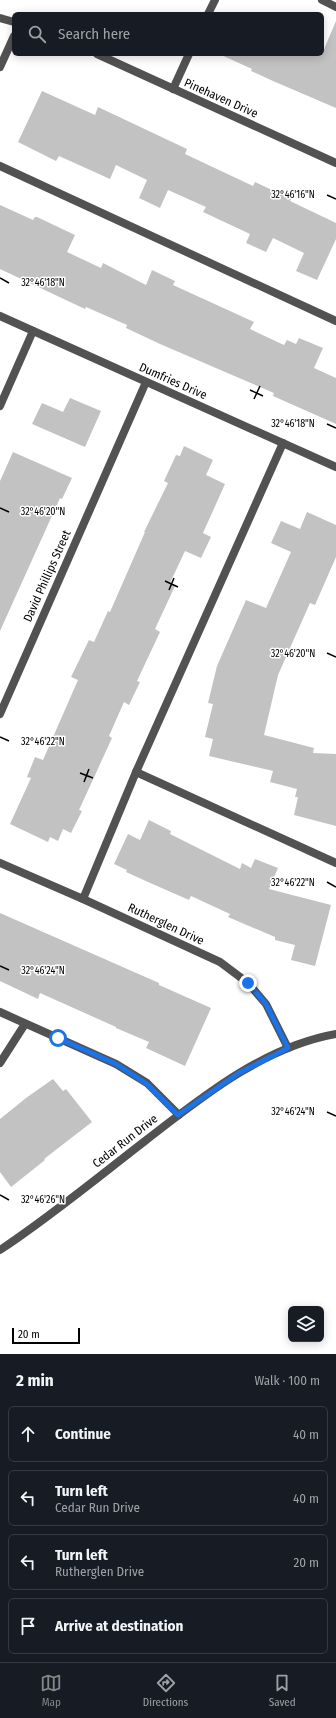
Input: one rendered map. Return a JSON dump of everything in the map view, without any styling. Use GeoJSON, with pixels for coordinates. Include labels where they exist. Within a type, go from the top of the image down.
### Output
{"type":"FeatureCollection","features":[{"type":"Feature","properties":{"kind":"street"},"geometry":{"type":"LineString","coordinates":[[209,12],[215,0]]}},
{"type":"Feature","properties":{"kind":"street"},"geometry":{"type":"LineString","coordinates":[[322,0],[336,7]]}},
{"type":"Feature","properties":{"kind":"street"},"geometry":{"type":"LineString","coordinates":[[0,18],[12,21]]}},
{"type":"Feature","properties":{"kind":"street"},"geometry":{"type":"LineString","coordinates":[[0,67],[12,40]]}},
{"type":"Feature","properties":{"kind":"street","name":"Pinehaven Drive"},"geometry":{"type":"LineString","coordinates":[[101,56],[336,163]]}},
{"type":"Feature","properties":{"kind":"street"},"geometry":{"type":"LineString","coordinates":[[173,89],[188,56]]}},
{"type":"Feature","properties":{"kind":"street"},"geometry":{"type":"LineString","coordinates":[[0,166],[336,321]]}},
{"type":"Feature","properties":{"kind":"street","name":"Dumfries Drive"},"geometry":{"type":"LineString","coordinates":[[0,316],[336,467]]}},
{"type":"Feature","properties":{"kind":"street"},"geometry":{"type":"LineString","coordinates":[[0,406],[33,331]]}},
{"type":"Feature","properties":{"kind":"street","name":"David Phillips Street"},"geometry":{"type":"LineString","coordinates":[[0,714],[146,382]]}},
{"type":"Feature","properties":{"kind":"street"},"geometry":{"type":"LineString","coordinates":[[83,898],[136,772],[283,443]]}},
{"type":"Feature","properties":{"kind":"street"},"geometry":{"type":"LineString","coordinates":[[136,772],[336,863]]}},
{"type":"Feature","properties":{"kind":"street","name":"Rutherglen Drive"},"geometry":{"type":"LineString","coordinates":[[0,863],[83,898],[220,962],[248,983],[266,1004],[288,1048]]}},
{"type":"Feature","properties":{"kind":"street"},"geometry":{"type":"LineString","coordinates":[[0,1012],[116,1064],[147,1084],[178,1115]]}},
{"type":"Feature","properties":{"kind":"street"},"geometry":{"type":"LineString","coordinates":[[0,1063],[25,1024]]}},
{"type":"Feature","properties":{"kind":"street","name":"Cedar Run Drive"},"geometry":{"type":"LineString","coordinates":[[0,1250],[51,1214],[178,1115],[239,1073],[288,1048],[336,1034]]}},
{"type":"Feature","properties":{"kind":"building"},"geometry":{"type":"Polygon","coordinates":[[[336,21],[336,108],[251,71],[252,69],[223,56],[324,56],[324,49],[336,21]]]}},
{"type":"Feature","properties":{"kind":"building"},"geometry":{"type":"Polygon","coordinates":[[[42,91],[95,115],[98,107],[187,149],[185,154],[253,186],[255,182],[336,223],[336,239],[317,280],[296,271],[304,253],[273,238],[266,252],[246,243],[250,234],[203,212],[206,207],[168,190],[160,208],[139,198],[147,180],[116,165],[110,179],[59,156],[56,161],[18,142],[42,91]]]}},
{"type":"Feature","properties":{"kind":"building"},"geometry":{"type":"Polygon","coordinates":[[[0,205],[33,220],[37,217],[75,235],[67,252],[101,268],[103,263],[146,285],[152,270],[175,281],[173,285],[254,322],[250,329],[284,345],[287,340],[296,344],[299,338],[323,348],[314,368],[336,378],[336,424],[273,396],[274,393],[126,328],[127,325],[86,307],[85,309],[0,269],[0,205]]]}},
{"type":"Feature","properties":{"kind":"building"},"geometry":{"type":"Polygon","coordinates":[[[70,398],[101,411],[85,447],[32,424],[42,403],[63,412],[70,398]]]}},
{"type":"Feature","properties":{"kind":"building"},"geometry":{"type":"Polygon","coordinates":[[[184,446],[213,460],[206,475],[225,484],[203,533],[211,537],[201,558],[185,551],[170,583],[175,586],[155,629],[160,632],[137,681],[140,682],[129,705],[124,702],[109,736],[112,738],[79,810],[82,811],[71,833],[63,829],[58,841],[50,837],[48,842],[10,824],[31,778],[27,777],[35,757],[43,760],[78,680],[71,677],[89,640],[94,642],[108,611],[110,612],[144,532],[168,483],[164,481],[176,455],[180,456],[184,446]]]}},
{"type":"Feature","properties":{"kind":"building"},"geometry":{"type":"Polygon","coordinates":[[[13,452],[72,478],[62,499],[60,498],[0,631],[0,481],[13,452]]]}},
{"type":"Feature","properties":{"kind":"building"},"geometry":{"type":"Polygon","coordinates":[[[307,512],[336,525],[336,557],[315,605],[310,603],[278,675],[264,735],[314,748],[313,753],[336,754],[336,826],[294,815],[298,797],[295,797],[297,789],[270,782],[273,771],[209,756],[213,739],[205,737],[213,704],[208,703],[217,666],[246,600],[266,608],[291,552],[271,543],[281,521],[300,529],[307,512]]]}},
{"type":"Feature","properties":{"kind":"building"},"geometry":{"type":"Polygon","coordinates":[[[149,820],[171,831],[170,834],[240,869],[242,863],[251,868],[255,859],[278,868],[269,889],[331,905],[315,966],[291,960],[295,945],[275,940],[275,937],[228,917],[230,914],[191,896],[189,900],[126,872],[127,870],[114,864],[128,834],[140,840],[149,820]]]}},
{"type":"Feature","properties":{"kind":"building"},"geometry":{"type":"Polygon","coordinates":[[[0,913],[159,983],[159,985],[211,1008],[185,1066],[146,1048],[149,1042],[40,993],[38,999],[0,981],[0,913]]]}},
{"type":"Feature","properties":{"kind":"building"},"geometry":{"type":"Polygon","coordinates":[[[53,1079],[63,1091],[66,1089],[92,1122],[11,1187],[0,1172],[0,1119],[53,1079]]]}},
{"type":"Feature","properties":{"kind":"route"},"geometry":{"type":"LineString","coordinates":[[58,1038],[116,1064],[147,1084],[178,1115],[239,1073],[288,1048],[266,1004],[248,983]]}}]}
